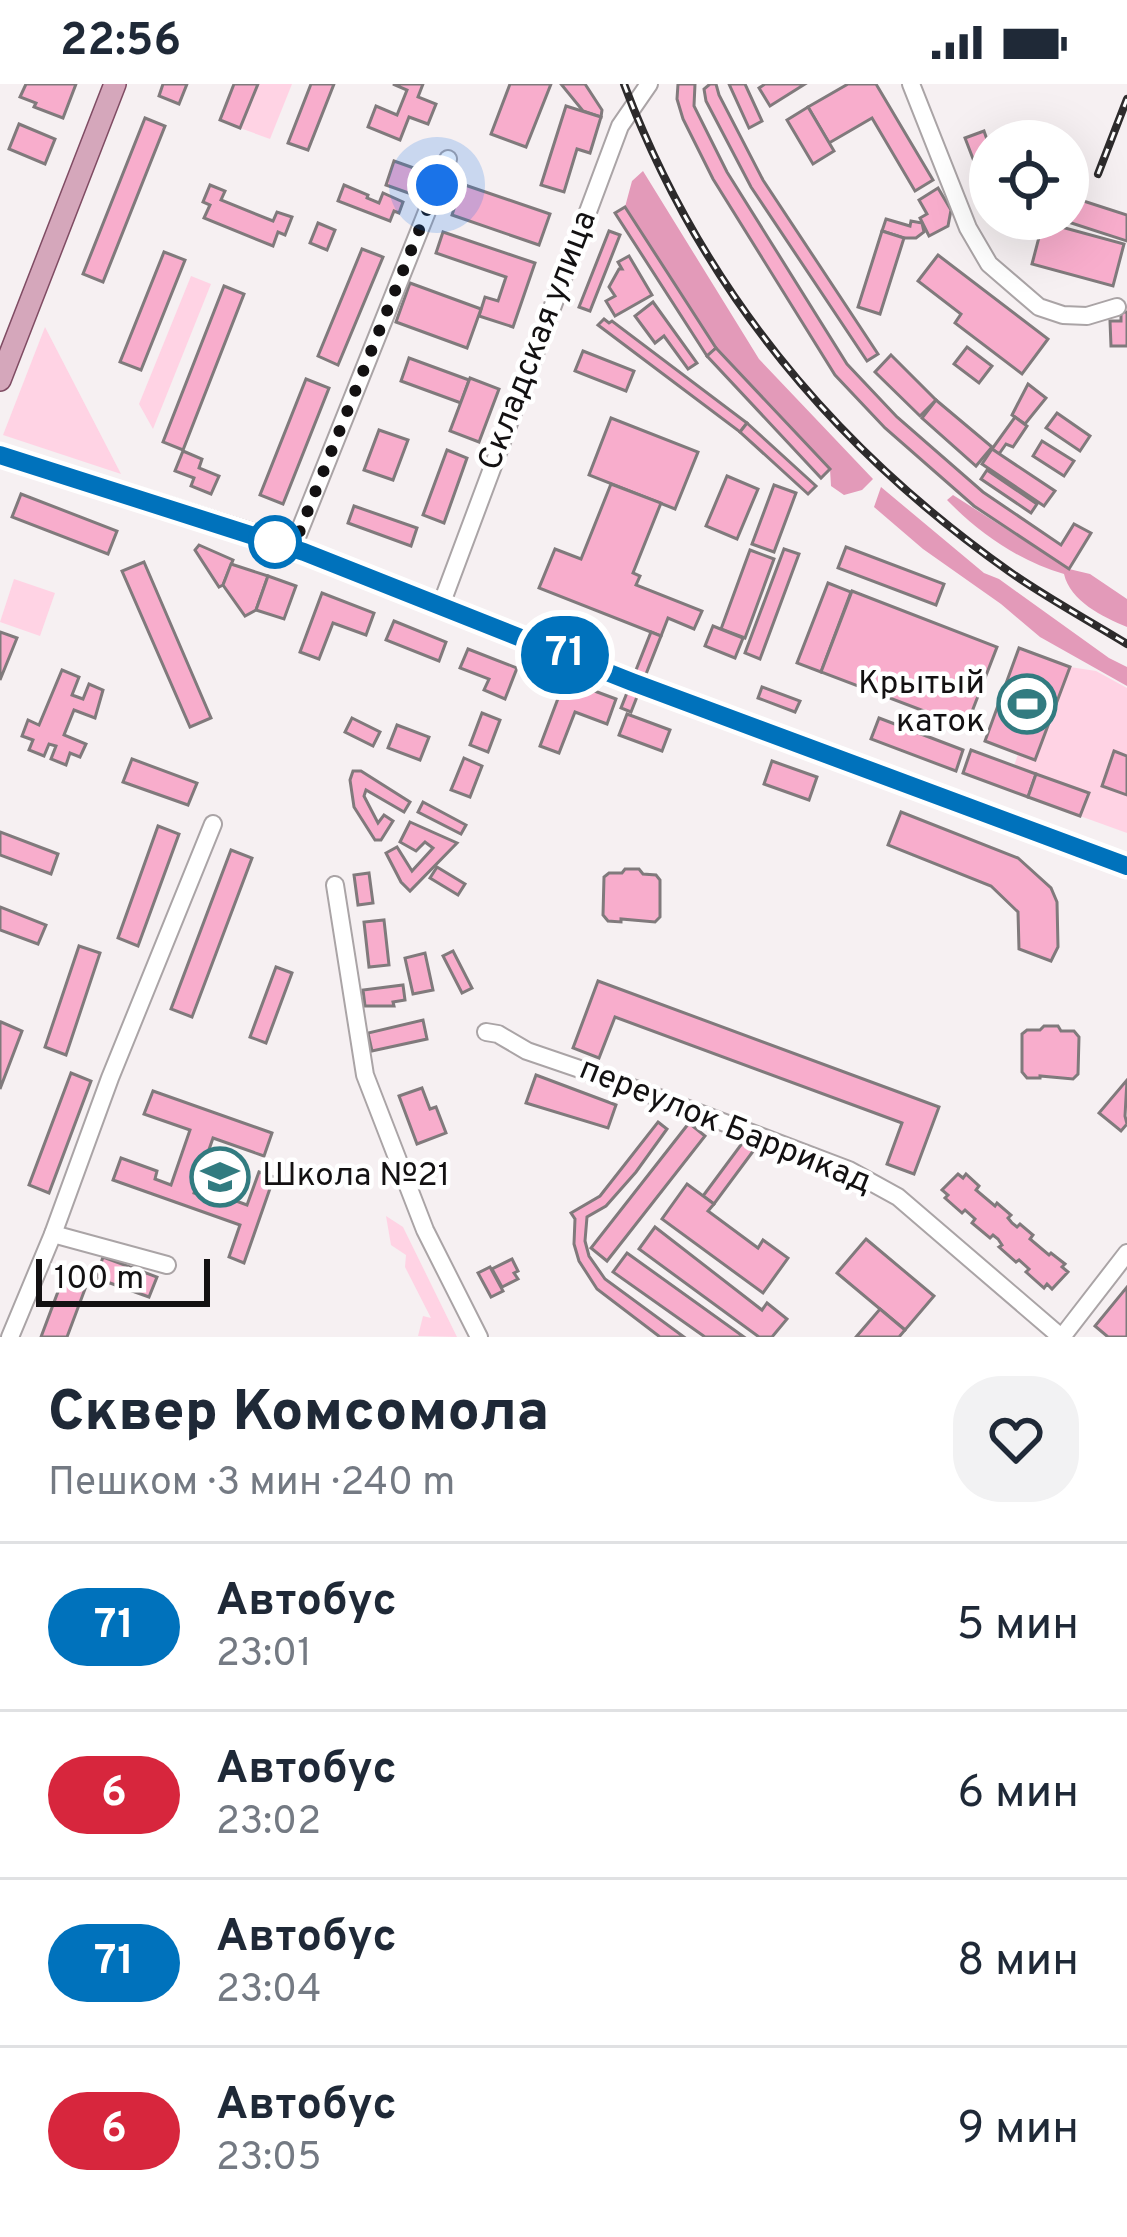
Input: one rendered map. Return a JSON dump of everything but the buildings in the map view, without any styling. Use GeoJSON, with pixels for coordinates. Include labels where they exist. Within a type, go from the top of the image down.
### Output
{"type":"FeatureCollection","features":[{"type":"Feature","properties":{"kind":"main road"},"geometry":{"type":"LineString","coordinates":[[0,380],[116,84]]}},
{"type":"Feature","properties":{"kind":"main road"},"geometry":{"type":"LineString","coordinates":[[0,455],[293,548],[637,684],[1127,866]]}},
{"type":"Feature","properties":{"kind":"street","name":"Складская улица"},"geometry":{"type":"LineString","coordinates":[[441,605],[620,126],[649,84]]}},
{"type":"Feature","properties":{"kind":"street"},"geometry":{"type":"LineString","coordinates":[[910,84],[968,228],[989,264],[1039,308],[1087,316],[1117,307]]}},
{"type":"Feature","properties":{"kind":"street"},"geometry":{"type":"LineString","coordinates":[[293,548],[448,159]]}},
{"type":"Feature","properties":{"kind":"street"},"geometry":{"type":"LineString","coordinates":[[10,1337],[213,824]]}},
{"type":"Feature","properties":{"kind":"street"},"geometry":{"type":"LineString","coordinates":[[335,885],[365,1075],[424,1230],[479,1337]]}},
{"type":"Feature","properties":{"kind":"street","name":"переулок Баррикад"},"geometry":{"type":"LineString","coordinates":[[486,1032],[849,1170],[898,1197],[1061,1337]]}},
{"type":"Feature","properties":{"kind":"street"},"geometry":{"type":"LineString","coordinates":[[53,1234],[167,1265]]}},
{"type":"Feature","properties":{"kind":"street"},"geometry":{"type":"LineString","coordinates":[[1061,1337],[1127,1253]]}},
{"type":"Feature","properties":{"kind":"shaded area"},"geometry":{"type":"Polygon","coordinates":[[[258,84],[292,84],[270,139],[240,128],[258,84]]]}},
{"type":"Feature","properties":{"kind":"shaded area"},"geometry":{"type":"Polygon","coordinates":[[[643,171],[759,359],[873,479],[862,490],[844,495],[831,486],[830,469],[716,348],[625,207],[632,181],[643,171]]]}},
{"type":"Feature","properties":{"kind":"shaded area"},"geometry":{"type":"Polygon","coordinates":[[[191,276],[211,284],[153,429],[139,404],[191,276]]]}},
{"type":"Feature","properties":{"kind":"shaded area"},"geometry":{"type":"Polygon","coordinates":[[[45,327],[121,474],[3,435],[45,327]]]}},
{"type":"Feature","properties":{"kind":"shaded area"},"geometry":{"type":"Polygon","coordinates":[[[881,487],[984,573],[1127,667],[1127,686],[1040,637],[923,549],[874,507],[881,487]]]}},
{"type":"Feature","properties":{"kind":"shaded area"},"geometry":{"type":"Polygon","coordinates":[[[953,495],[1069,569],[1090,574],[1127,599],[1127,627],[1080,600],[1064,574],[1016,554],[972,524],[947,500],[953,495]]]}},
{"type":"Feature","properties":{"kind":"shaded area"},"geometry":{"type":"Polygon","coordinates":[[[14,579],[55,593],[40,636],[0,622],[14,579]]]}},
{"type":"Feature","properties":{"kind":"shaded area"},"geometry":{"type":"Polygon","coordinates":[[[1070,667],[1096,671],[1127,688],[1127,833],[1080,816],[1088,793],[1014,766],[1018,754],[1036,759],[1070,667]]]}},
{"type":"Feature","properties":{"kind":"shaded area"},"geometry":{"type":"Polygon","coordinates":[[[386,1216],[403,1227],[457,1337],[418,1336],[423,1316],[431,1318],[405,1267],[406,1255],[391,1245],[386,1216]]]}},
{"type":"Feature","properties":{"kind":"railway"},"geometry":{"type":"LineString","coordinates":[[624,84],[655,158],[733,294],[831,416],[946,524],[1024,582],[1127,644]]}},
{"type":"Feature","properties":{"kind":"railway"},"geometry":{"type":"LineString","coordinates":[[1098,174],[1127,99]]}},
{"type":"Feature","properties":{"kind":"bus line","name":"71"},"geometry":{"type":"LineString","coordinates":[[0,455],[304,552],[632,682],[1127,866]]}},
{"type":"Feature","properties":{"kind":"place","name":"Крытый каток"},"geometry":{"type":"Point","coordinates":[1027,704]}},
{"type":"Feature","properties":{"kind":"place","name":"Школа №21"},"geometry":{"type":"Point","coordinates":[220,1177]}},
{"type":"Feature","properties":{"kind":"route"},"geometry":{"type":"LineString","coordinates":[[275,542],[293,548],[437,185]]}}]}
